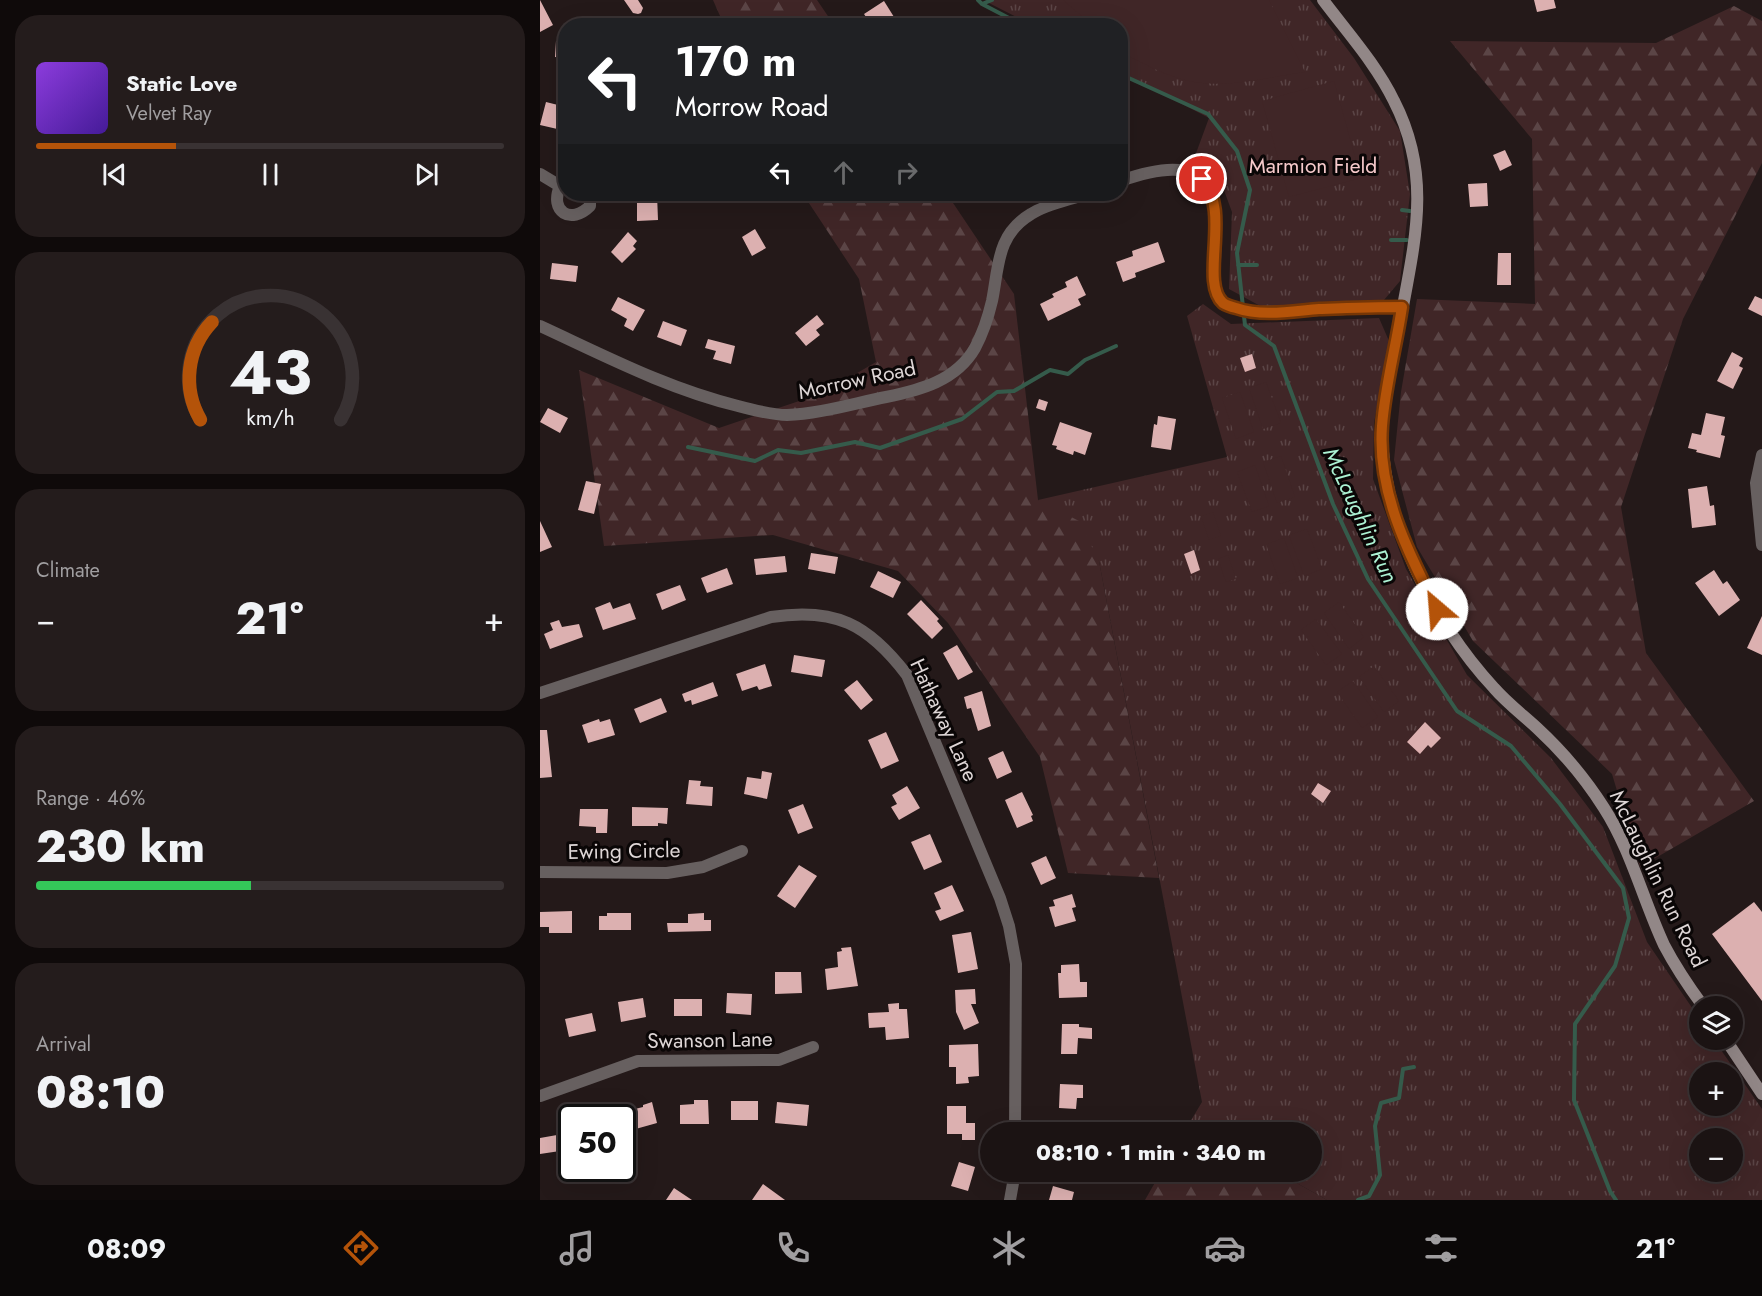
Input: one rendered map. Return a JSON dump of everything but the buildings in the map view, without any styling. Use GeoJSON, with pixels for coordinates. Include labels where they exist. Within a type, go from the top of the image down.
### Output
{"type":"FeatureCollection","features":[{"type":"Feature","properties":{"kind":"main road","name":"McLaughlin Run Road"},"geometry":{"type":"LineString","coordinates":[[1323,0],[1386,85],[1410,139],[1417,175],[1415,242],[1382,428],[1386,482],[1398,526],[1437,609],[1467,656],[1496,691],[1575,766],[1606,811],[1629,857],[1665,947],[1697,996]]}},
{"type":"Feature","properties":{"kind":"main road"},"geometry":{"type":"LineString","coordinates":[[1733,1050],[1762,1094]]}},
{"type":"Feature","properties":{"kind":"street"},"geometry":{"type":"LineString","coordinates":[[1128,179],[1172,169],[1186,170],[1207,183],[1216,212],[1214,279],[1216,293],[1224,304],[1252,311],[1402,307]]}},
{"type":"Feature","properties":{"kind":"street"},"geometry":{"type":"LineString","coordinates":[[540,174],[558,183]]}},
{"type":"Feature","properties":{"kind":"street"},"geometry":{"type":"LineString","coordinates":[[558,195],[556,200],[560,210],[565,214],[578,216],[590,206],[590,201]]}},
{"type":"Feature","properties":{"kind":"street","name":"Morrow Road"},"geometry":{"type":"LineString","coordinates":[[540,326],[652,379],[709,399],[750,409],[787,415],[915,391],[943,380],[959,368],[973,351],[983,332],[992,302],[1001,248],[1009,232],[1031,213],[1066,201]]}},
{"type":"Feature","properties":{"kind":"street"},"geometry":{"type":"LineString","coordinates":[[1762,455],[1756,483],[1762,545]]}},
{"type":"Feature","properties":{"kind":"street","name":"Hathaway Lane"},"geometry":{"type":"LineString","coordinates":[[540,693],[771,617],[808,613],[826,616],[848,623],[873,637],[906,675],[1000,898],[1009,926],[1016,964],[1015,1122]]}},
{"type":"Feature","properties":{"kind":"street","name":"Ewing Circle"},"geometry":{"type":"LineString","coordinates":[[540,872],[667,873],[703,867],[742,851]]}},
{"type":"Feature","properties":{"kind":"street","name":"Swanson Lane"},"geometry":{"type":"LineString","coordinates":[[540,1096],[638,1061],[779,1060],[813,1047]]}},
{"type":"Feature","properties":{"kind":"street"},"geometry":{"type":"LineString","coordinates":[[1010,1200],[1013,1182]]}},
{"type":"Feature","properties":{"kind":"green space"},"geometry":{"type":"Polygon","coordinates":[[[713,0],[817,0],[829,18],[721,18],[713,0]]]}},
{"type":"Feature","properties":{"kind":"green space"},"geometry":{"type":"Polygon","coordinates":[[[1063,0],[1269,0],[1305,72],[1218,84],[1180,79],[1128,56],[1128,18],[1084,18],[1063,0]]]}},
{"type":"Feature","properties":{"kind":"green space","name":"Marmion Field"},"geometry":{"type":"Polygon","coordinates":[[[1310,0],[1354,58],[1400,131],[1410,194],[1400,281],[1384,300],[1264,308],[1229,289],[1232,212],[1218,174],[1195,156],[1209,118],[1128,76],[1128,18],[1018,18],[985,1],[1310,0]]]}},
{"type":"Feature","properties":{"kind":"green space"},"geometry":{"type":"Polygon","coordinates":[[[1734,6],[1762,21],[1762,163],[1683,319],[1621,507],[1646,653],[1754,801],[1640,867],[1612,774],[1473,641],[1417,547],[1394,460],[1401,392],[1417,299],[1535,304],[1532,139],[1450,41],[1656,43],[1734,6]]]}},
{"type":"Feature","properties":{"kind":"green space"},"geometry":{"type":"Polygon","coordinates":[[[1334,81],[1361,178],[1289,197],[1262,101],[1334,81]]]}},
{"type":"Feature","properties":{"kind":"green space"},"geometry":{"type":"Polygon","coordinates":[[[808,201],[952,201],[1014,294],[1038,500],[1079,521],[1099,561],[1159,878],[1068,873],[1040,757],[948,623],[898,571],[773,535],[604,546],[579,370],[719,428],[823,393],[876,362],[859,279],[808,201]]]}},
{"type":"Feature","properties":{"kind":"green space"},"geometry":{"type":"Polygon","coordinates":[[[1203,304],[1231,324],[1379,318],[1389,341],[1374,423],[1373,479],[1406,569],[1467,675],[1551,758],[1603,827],[1647,942],[1689,1003],[1689,1050],[1721,1050],[1729,1062],[1689,1062],[1689,1116],[1743,1116],[1743,1082],[1762,1109],[1762,1200],[1327,1200],[1295,1182],[1322,1182],[1322,1122],[1190,1122],[1202,1102],[1099,561],[1038,500],[1227,457],[1187,316],[1203,304]]]}},
{"type":"Feature","properties":{"kind":"green space"},"geometry":{"type":"Polygon","coordinates":[[[1266,382],[1281,423],[1263,429],[1249,388],[1266,382]]]}},
{"type":"Feature","properties":{"kind":"green space"},"geometry":{"type":"Polygon","coordinates":[[[1240,392],[1254,432],[1236,439],[1222,398],[1240,392]]]}},
{"type":"Feature","properties":{"kind":"green space"},"geometry":{"type":"Polygon","coordinates":[[[1281,456],[1295,497],[1277,503],[1263,462],[1281,456]]]}},
{"type":"Feature","properties":{"kind":"green space"},"geometry":{"type":"Polygon","coordinates":[[[1255,465],[1269,506],[1252,512],[1237,472],[1255,465]]]}},
{"type":"Feature","properties":{"kind":"green space"},"geometry":{"type":"Polygon","coordinates":[[[1213,512],[1221,536],[1209,540],[1201,516],[1213,512]]]}},
{"type":"Feature","properties":{"kind":"green space"},"geometry":{"type":"Polygon","coordinates":[[[1307,529],[1322,569],[1304,576],[1289,535],[1307,529]]]}},
{"type":"Feature","properties":{"kind":"green space"},"geometry":{"type":"Polygon","coordinates":[[[1284,538],[1298,578],[1280,584],[1266,544],[1284,538]]]}},
{"type":"Feature","properties":{"kind":"green space"},"geometry":{"type":"Polygon","coordinates":[[[1228,555],[1236,579],[1226,582],[1218,559],[1228,555]]]}},
{"type":"Feature","properties":{"kind":"green space"},"geometry":{"type":"Polygon","coordinates":[[[1339,602],[1364,637],[1349,649],[1324,613],[1339,602]]]}},
{"type":"Feature","properties":{"kind":"green space"},"geometry":{"type":"Polygon","coordinates":[[[1316,619],[1342,654],[1326,665],[1301,630],[1316,619]]]}},
{"type":"Feature","properties":{"kind":"green space"},"geometry":{"type":"Polygon","coordinates":[[[1374,666],[1399,701],[1384,712],[1359,677],[1374,666]]]}},
{"type":"Feature","properties":{"kind":"green space"},"geometry":{"type":"Polygon","coordinates":[[[1353,681],[1378,717],[1362,728],[1337,692],[1353,681]]]}},
{"type":"Feature","properties":{"kind":"green space"},"geometry":{"type":"Polygon","coordinates":[[[1155,1182],[1295,1182],[1327,1200],[1145,1200],[1155,1182]]]}},
{"type":"Feature","properties":{"kind":"waterway","name":"McLaughlin Run"},"geometry":{"type":"LineString","coordinates":[[978,0],[1009,18]]}},
{"type":"Feature","properties":{"kind":"waterway"},"geometry":{"type":"LineString","coordinates":[[982,4],[992,0]]}},
{"type":"Feature","properties":{"kind":"waterway","name":"McLaughlin Run"},"geometry":{"type":"LineString","coordinates":[[1128,78],[1208,114],[1237,151],[1250,190],[1237,253],[1245,325],[1274,346],[1333,504],[1368,579],[1457,711],[1511,746],[1560,804],[1623,888],[1629,918],[1615,966],[1575,1024],[1574,1100],[1610,1191],[1616,1200]]}},
{"type":"Feature","properties":{"kind":"waterway"},"geometry":{"type":"LineString","coordinates":[[1402,210],[1410,211]]}},
{"type":"Feature","properties":{"kind":"waterway"},"geometry":{"type":"LineString","coordinates":[[1391,240],[1407,240]]}},
{"type":"Feature","properties":{"kind":"waterway"},"geometry":{"type":"LineString","coordinates":[[1238,265],[1257,265]]}},
{"type":"Feature","properties":{"kind":"waterway"},"geometry":{"type":"LineString","coordinates":[[688,447],[755,461],[778,450],[801,453],[855,442],[880,448],[962,419],[997,392],[1014,391],[1050,370],[1068,374],[1085,360],[1116,346]]}},
{"type":"Feature","properties":{"kind":"waterway"},"geometry":{"type":"LineString","coordinates":[[1358,1200],[1369,1196],[1380,1175],[1375,1126],[1381,1103],[1399,1098],[1403,1069],[1414,1067]]}},
{"type":"Feature","properties":{"kind":"route"},"geometry":{"type":"LineString","coordinates":[[1202,179],[1207,183],[1216,212],[1214,279],[1216,293],[1224,304],[1260,312],[1402,307],[1384,410],[1382,448],[1384,466],[1398,526],[1437,609]]}}]}
